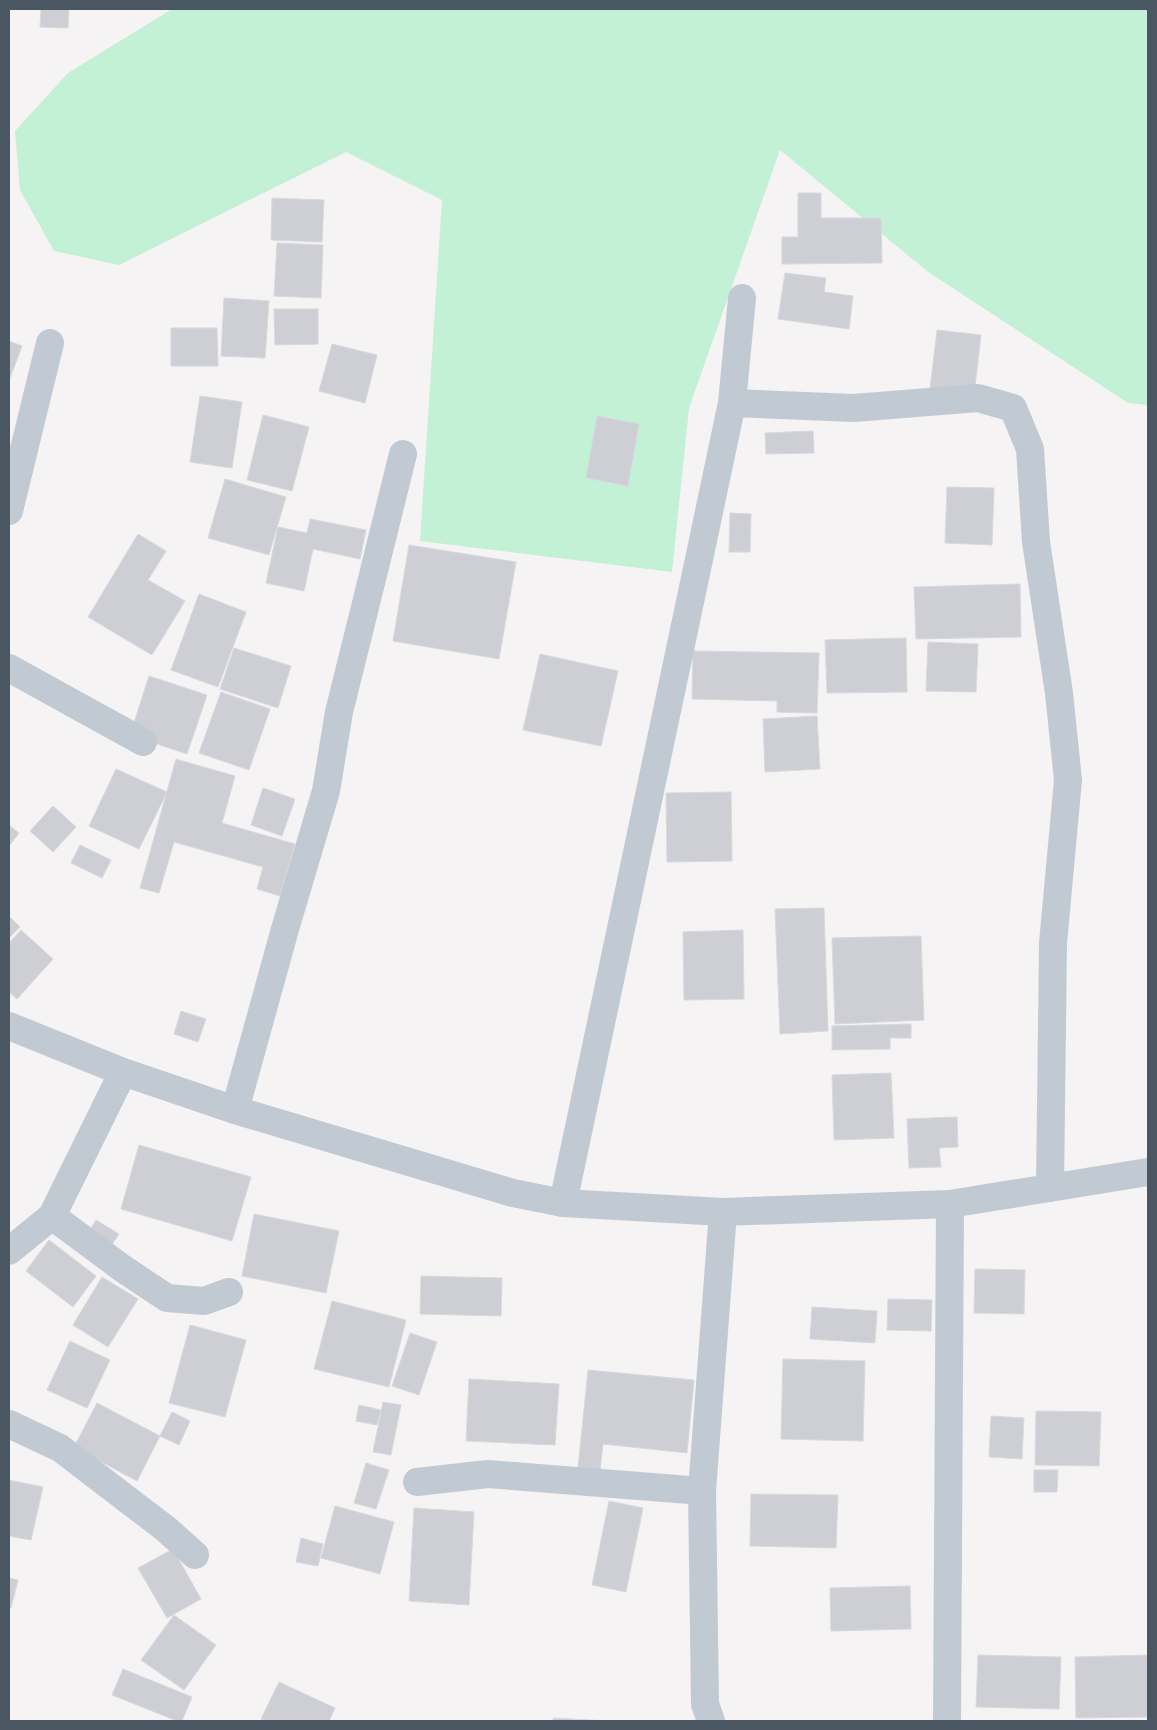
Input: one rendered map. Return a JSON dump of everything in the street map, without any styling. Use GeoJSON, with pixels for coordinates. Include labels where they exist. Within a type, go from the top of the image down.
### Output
{"type":"FeatureCollection","features":[{"type":"Feature","properties":{"kind":"street"},"geometry":{"type":"LineString","coordinates":[[563,1203],[732,402],[742,298]]}},
{"type":"Feature","properties":{"kind":"street"},"geometry":{"type":"LineString","coordinates":[[9,511],[50,343]]}},
{"type":"Feature","properties":{"kind":"street"},"geometry":{"type":"LineString","coordinates":[[732,402],[854,408],[978,398],[1013,408],[1030,449],[1036,542],[1059,693],[1068,780],[1053,943],[1050,1188]]}},
{"type":"Feature","properties":{"kind":"street"},"geometry":{"type":"LineString","coordinates":[[235,1110],[285,929],[326,791],[340,712],[403,454]]}},
{"type":"Feature","properties":{"kind":"street"},"geometry":{"type":"LineString","coordinates":[[9,667],[144,742]]}},
{"type":"Feature","properties":{"kind":"street"},"geometry":{"type":"LineString","coordinates":[[9,1026],[123,1072],[235,1110],[513,1193],[563,1203],[723,1212],[950,1204],[1148,1172]]}},
{"type":"Feature","properties":{"kind":"street"},"geometry":{"type":"LineString","coordinates":[[9,1251],[52,1216],[123,1072]]}},
{"type":"Feature","properties":{"kind":"street"},"geometry":{"type":"LineString","coordinates":[[946,1721],[950,1204]]}},
{"type":"Feature","properties":{"kind":"street"},"geometry":{"type":"LineString","coordinates":[[710,1721],[705,1704],[702,1490],[723,1212]]}},
{"type":"Feature","properties":{"kind":"street"},"geometry":{"type":"LineString","coordinates":[[52,1216],[122,1268],[167,1298],[204,1301],[229,1292]]}},
{"type":"Feature","properties":{"kind":"street"},"geometry":{"type":"LineString","coordinates":[[9,1424],[60,1448],[166,1529],[195,1555]]}},
{"type":"Feature","properties":{"kind":"street"},"geometry":{"type":"LineString","coordinates":[[417,1482],[488,1474],[702,1490]]}},
{"type":"Feature","properties":{"kind":"green space"},"geometry":{"type":"Polygon","coordinates":[[[172,9],[1148,9],[1148,405],[1128,403],[927,271],[780,150],[689,408],[672,572],[420,541],[442,200],[346,152],[119,265],[54,251],[20,190],[15,131],[68,73],[172,9]]]}},
{"type":"Feature","properties":{"kind":"building"},"geometry":{"type":"Polygon","coordinates":[[[41,9],[69,9],[68,28],[40,27],[41,9]]]}},
{"type":"Feature","properties":{"kind":"building"},"geometry":{"type":"Polygon","coordinates":[[[798,193],[821,193],[821,218],[881,218],[882,263],[782,264],[782,237],[798,237],[798,193]]]}},
{"type":"Feature","properties":{"kind":"building"},"geometry":{"type":"Polygon","coordinates":[[[272,198],[324,200],[322,242],[271,240],[272,198]]]}},
{"type":"Feature","properties":{"kind":"building"},"geometry":{"type":"Polygon","coordinates":[[[277,243],[323,245],[321,298],[274,296],[277,243]]]}},
{"type":"Feature","properties":{"kind":"building"},"geometry":{"type":"Polygon","coordinates":[[[785,273],[826,278],[824,292],[853,296],[849,329],[778,319],[785,273]]]}},
{"type":"Feature","properties":{"kind":"building"},"geometry":{"type":"Polygon","coordinates":[[[224,298],[269,301],[265,358],[221,356],[224,298]]]}},
{"type":"Feature","properties":{"kind":"building"},"geometry":{"type":"Polygon","coordinates":[[[274,309],[318,309],[318,344],[275,345],[274,309]]]}},
{"type":"Feature","properties":{"kind":"building"},"geometry":{"type":"Polygon","coordinates":[[[171,328],[217,328],[218,366],[171,366],[171,328]]]}},
{"type":"Feature","properties":{"kind":"building"},"geometry":{"type":"Polygon","coordinates":[[[937,330],[981,335],[974,395],[930,389],[937,330]]]}},
{"type":"Feature","properties":{"kind":"building"},"geometry":{"type":"Polygon","coordinates":[[[9,341],[22,346],[9,381],[9,341]]]}},
{"type":"Feature","properties":{"kind":"building"},"geometry":{"type":"Polygon","coordinates":[[[332,344],[377,355],[365,403],[319,391],[332,344]]]}},
{"type":"Feature","properties":{"kind":"building"},"geometry":{"type":"Polygon","coordinates":[[[200,396],[242,402],[232,468],[190,462],[200,396]]]}},
{"type":"Feature","properties":{"kind":"building"},"geometry":{"type":"Polygon","coordinates":[[[263,415],[309,427],[292,491],[247,480],[263,415]]]}},
{"type":"Feature","properties":{"kind":"building"},"geometry":{"type":"Polygon","coordinates":[[[597,416],[639,424],[628,486],[586,478],[597,416]]]}},
{"type":"Feature","properties":{"kind":"building"},"geometry":{"type":"Polygon","coordinates":[[[813,431],[814,453],[766,454],[765,433],[813,431]]]}},
{"type":"Feature","properties":{"kind":"building"},"geometry":{"type":"Polygon","coordinates":[[[225,479],[286,497],[269,555],[208,538],[225,479]]]}},
{"type":"Feature","properties":{"kind":"building"},"geometry":{"type":"Polygon","coordinates":[[[947,487],[994,488],[992,545],[945,543],[947,487]]]}},
{"type":"Feature","properties":{"kind":"building"},"geometry":{"type":"Polygon","coordinates":[[[730,513],[751,514],[750,552],[729,552],[730,513]]]}},
{"type":"Feature","properties":{"kind":"building"},"geometry":{"type":"Polygon","coordinates":[[[310,519],[366,530],[360,559],[313,549],[304,591],[266,583],[278,527],[307,533],[310,519]]]}},
{"type":"Feature","properties":{"kind":"building"},"geometry":{"type":"Polygon","coordinates":[[[138,534],[166,551],[148,580],[185,601],[152,655],[88,617],[138,534]]]}},
{"type":"Feature","properties":{"kind":"building"},"geometry":{"type":"Polygon","coordinates":[[[409,545],[516,562],[499,659],[393,641],[409,545]]]}},
{"type":"Feature","properties":{"kind":"building"},"geometry":{"type":"Polygon","coordinates":[[[1020,584],[1021,637],[916,639],[914,587],[1020,584]]]}},
{"type":"Feature","properties":{"kind":"building"},"geometry":{"type":"Polygon","coordinates":[[[199,594],[246,612],[218,687],[171,670],[199,594]]]}},
{"type":"Feature","properties":{"kind":"building"},"geometry":{"type":"Polygon","coordinates":[[[906,638],[907,692],[827,693],[825,640],[906,638]]]}},
{"type":"Feature","properties":{"kind":"building"},"geometry":{"type":"Polygon","coordinates":[[[928,642],[978,644],[976,692],[926,691],[928,642]]]}},
{"type":"Feature","properties":{"kind":"building"},"geometry":{"type":"Polygon","coordinates":[[[234,648],[291,666],[278,708],[220,689],[234,648]]]}},
{"type":"Feature","properties":{"kind":"building"},"geometry":{"type":"Polygon","coordinates":[[[693,651],[819,653],[817,713],[777,712],[777,701],[692,699],[693,651]]]}},
{"type":"Feature","properties":{"kind":"building"},"geometry":{"type":"Polygon","coordinates":[[[540,654],[618,671],[601,746],[523,730],[540,654]]]}},
{"type":"Feature","properties":{"kind":"building"},"geometry":{"type":"Polygon","coordinates":[[[149,676],[207,695],[187,754],[130,735],[149,676]]]}},
{"type":"Feature","properties":{"kind":"building"},"geometry":{"type":"Polygon","coordinates":[[[221,692],[270,709],[249,770],[199,753],[221,692]]]}},
{"type":"Feature","properties":{"kind":"building"},"geometry":{"type":"Polygon","coordinates":[[[817,716],[820,769],[765,772],[763,719],[817,716]]]}},
{"type":"Feature","properties":{"kind":"building"},"geometry":{"type":"Polygon","coordinates":[[[176,759],[235,776],[222,823],[295,844],[280,896],[257,889],[263,867],[174,842],[159,893],[140,888],[176,759]]]}},
{"type":"Feature","properties":{"kind":"building"},"geometry":{"type":"Polygon","coordinates":[[[116,769],[167,792],[139,849],[89,826],[116,769]]]}},
{"type":"Feature","properties":{"kind":"building"},"geometry":{"type":"Polygon","coordinates":[[[263,788],[295,799],[282,836],[251,825],[263,788]]]}},
{"type":"Feature","properties":{"kind":"building"},"geometry":{"type":"Polygon","coordinates":[[[731,792],[732,861],[667,862],[666,793],[731,792]]]}},
{"type":"Feature","properties":{"kind":"building"},"geometry":{"type":"Polygon","coordinates":[[[53,806],[76,827],[53,852],[30,831],[53,806]]]}},
{"type":"Feature","properties":{"kind":"building"},"geometry":{"type":"Polygon","coordinates":[[[9,825],[19,833],[9,846],[9,825]]]}},
{"type":"Feature","properties":{"kind":"building"},"geometry":{"type":"Polygon","coordinates":[[[80,845],[111,860],[102,878],[71,863],[80,845]]]}},
{"type":"Feature","properties":{"kind":"building"},"geometry":{"type":"Polygon","coordinates":[[[824,908],[828,1031],[780,1034],[775,909],[824,908]]]}},
{"type":"Feature","properties":{"kind":"building"},"geometry":{"type":"Polygon","coordinates":[[[9,916],[20,927],[9,938],[9,916]]]}},
{"type":"Feature","properties":{"kind":"building"},"geometry":{"type":"Polygon","coordinates":[[[21,930],[53,959],[17,999],[9,992],[9,943],[21,930]]]}},
{"type":"Feature","properties":{"kind":"building"},"geometry":{"type":"Polygon","coordinates":[[[743,930],[744,999],[684,1000],[683,932],[743,930]]]}},
{"type":"Feature","properties":{"kind":"building"},"geometry":{"type":"Polygon","coordinates":[[[921,936],[924,1020],[835,1024],[832,938],[921,936]]]}},
{"type":"Feature","properties":{"kind":"building"},"geometry":{"type":"Polygon","coordinates":[[[181,1011],[206,1019],[198,1042],[174,1034],[181,1011]]]}},
{"type":"Feature","properties":{"kind":"building"},"geometry":{"type":"Polygon","coordinates":[[[911,1024],[911,1038],[890,1038],[890,1049],[832,1050],[832,1026],[911,1024]]]}},
{"type":"Feature","properties":{"kind":"building"},"geometry":{"type":"Polygon","coordinates":[[[891,1073],[894,1138],[834,1140],[832,1075],[891,1073]]]}},
{"type":"Feature","properties":{"kind":"building"},"geometry":{"type":"Polygon","coordinates":[[[957,1117],[958,1147],[939,1148],[941,1167],[909,1168],[907,1119],[957,1117]]]}},
{"type":"Feature","properties":{"kind":"building"},"geometry":{"type":"Polygon","coordinates":[[[139,1145],[251,1177],[232,1241],[121,1209],[139,1145]]]}},
{"type":"Feature","properties":{"kind":"building"},"geometry":{"type":"Polygon","coordinates":[[[254,1214],[339,1231],[326,1293],[242,1276],[254,1214]]]}},
{"type":"Feature","properties":{"kind":"building"},"geometry":{"type":"Polygon","coordinates":[[[96,1220],[119,1234],[107,1252],[84,1239],[96,1220]]]}},
{"type":"Feature","properties":{"kind":"building"},"geometry":{"type":"Polygon","coordinates":[[[49,1240],[96,1276],[73,1307],[26,1271],[49,1240]]]}},
{"type":"Feature","properties":{"kind":"building"},"geometry":{"type":"Polygon","coordinates":[[[975,1269],[1025,1270],[1024,1314],[974,1313],[975,1269]]]}},
{"type":"Feature","properties":{"kind":"building"},"geometry":{"type":"Polygon","coordinates":[[[421,1276],[502,1278],[501,1316],[420,1314],[421,1276]]]}},
{"type":"Feature","properties":{"kind":"building"},"geometry":{"type":"Polygon","coordinates":[[[102,1277],[138,1299],[108,1347],[73,1325],[102,1277]]]}},
{"type":"Feature","properties":{"kind":"building"},"geometry":{"type":"Polygon","coordinates":[[[888,1299],[932,1300],[931,1331],[887,1330],[888,1299]]]}},
{"type":"Feature","properties":{"kind":"building"},"geometry":{"type":"Polygon","coordinates":[[[332,1301],[406,1320],[389,1387],[314,1369],[332,1301]]]}},
{"type":"Feature","properties":{"kind":"building"},"geometry":{"type":"Polygon","coordinates":[[[812,1307],[877,1311],[875,1343],[810,1339],[812,1307]]]}},
{"type":"Feature","properties":{"kind":"building"},"geometry":{"type":"Polygon","coordinates":[[[190,1325],[246,1340],[225,1417],[169,1403],[190,1325]]]}},
{"type":"Feature","properties":{"kind":"building"},"geometry":{"type":"Polygon","coordinates":[[[410,1333],[437,1342],[419,1395],[392,1386],[410,1333]]]}},
{"type":"Feature","properties":{"kind":"building"},"geometry":{"type":"Polygon","coordinates":[[[70,1341],[110,1360],[87,1408],[47,1390],[70,1341]]]}},
{"type":"Feature","properties":{"kind":"building"},"geometry":{"type":"Polygon","coordinates":[[[783,1359],[865,1361],[863,1441],[781,1439],[783,1359]]]}},
{"type":"Feature","properties":{"kind":"building"},"geometry":{"type":"Polygon","coordinates":[[[588,1370],[694,1380],[687,1453],[603,1444],[600,1470],[578,1468],[588,1370]]]}},
{"type":"Feature","properties":{"kind":"building"},"geometry":{"type":"Polygon","coordinates":[[[469,1379],[559,1384],[555,1445],[466,1441],[469,1379]]]}},
{"type":"Feature","properties":{"kind":"building"},"geometry":{"type":"Polygon","coordinates":[[[383,1402],[401,1405],[391,1455],[373,1452],[383,1402]]]}},
{"type":"Feature","properties":{"kind":"building"},"geometry":{"type":"Polygon","coordinates":[[[97,1403],[160,1436],[137,1481],[74,1447],[97,1403]]]}},
{"type":"Feature","properties":{"kind":"building"},"geometry":{"type":"Polygon","coordinates":[[[359,1405],[381,1410],[377,1425],[356,1421],[359,1405]]]}},
{"type":"Feature","properties":{"kind":"building"},"geometry":{"type":"Polygon","coordinates":[[[1036,1411],[1101,1412],[1099,1466],[1035,1465],[1036,1411]]]}},
{"type":"Feature","properties":{"kind":"building"},"geometry":{"type":"Polygon","coordinates":[[[172,1412],[190,1421],[179,1445],[160,1436],[172,1412]]]}},
{"type":"Feature","properties":{"kind":"building"},"geometry":{"type":"Polygon","coordinates":[[[991,1416],[1024,1418],[1022,1459],[989,1457],[991,1416]]]}},
{"type":"Feature","properties":{"kind":"building"},"geometry":{"type":"Polygon","coordinates":[[[366,1463],[389,1470],[376,1509],[354,1503],[366,1463]]]}},
{"type":"Feature","properties":{"kind":"building"},"geometry":{"type":"Polygon","coordinates":[[[1034,1470],[1058,1470],[1057,1492],[1034,1492],[1034,1470]]]}},
{"type":"Feature","properties":{"kind":"building"},"geometry":{"type":"Polygon","coordinates":[[[9,1480],[43,1487],[31,1540],[9,1536],[9,1480]]]}},
{"type":"Feature","properties":{"kind":"building"},"geometry":{"type":"Polygon","coordinates":[[[751,1494],[838,1495],[836,1548],[750,1546],[751,1494]]]}},
{"type":"Feature","properties":{"kind":"building"},"geometry":{"type":"Polygon","coordinates":[[[609,1501],[643,1508],[626,1592],[592,1585],[609,1501]]]}},
{"type":"Feature","properties":{"kind":"building"},"geometry":{"type":"Polygon","coordinates":[[[335,1506],[394,1522],[380,1574],[321,1558],[335,1506]]]}},
{"type":"Feature","properties":{"kind":"building"},"geometry":{"type":"Polygon","coordinates":[[[414,1508],[474,1512],[469,1605],[409,1601],[414,1508]]]}},
{"type":"Feature","properties":{"kind":"building"},"geometry":{"type":"Polygon","coordinates":[[[301,1538],[323,1544],[318,1566],[296,1562],[301,1538]]]}},
{"type":"Feature","properties":{"kind":"building"},"geometry":{"type":"Polygon","coordinates":[[[173,1549],[201,1599],[167,1618],[138,1568],[173,1549]]]}},
{"type":"Feature","properties":{"kind":"building"},"geometry":{"type":"Polygon","coordinates":[[[9,1578],[18,1580],[11,1608],[9,1607],[9,1578]]]}},
{"type":"Feature","properties":{"kind":"building"},"geometry":{"type":"Polygon","coordinates":[[[910,1586],[911,1629],[831,1631],[830,1588],[910,1586]]]}},
{"type":"Feature","properties":{"kind":"building"},"geometry":{"type":"Polygon","coordinates":[[[174,1615],[216,1645],[184,1690],[141,1660],[174,1615]]]}},
{"type":"Feature","properties":{"kind":"building"},"geometry":{"type":"Polygon","coordinates":[[[978,1655],[1061,1657],[1059,1709],[976,1707],[978,1655]]]}},
{"type":"Feature","properties":{"kind":"building"},"geometry":{"type":"Polygon","coordinates":[[[1148,1655],[1148,1717],[1076,1718],[1075,1657],[1148,1655]]]}},
{"type":"Feature","properties":{"kind":"building"},"geometry":{"type":"Polygon","coordinates":[[[123,1669],[192,1697],[182,1721],[177,1721],[112,1695],[123,1669]]]}},
{"type":"Feature","properties":{"kind":"building"},"geometry":{"type":"Polygon","coordinates":[[[279,1682],[335,1708],[329,1721],[267,1721],[261,1719],[279,1682]]]}},
{"type":"Feature","properties":{"kind":"building"},"geometry":{"type":"Polygon","coordinates":[[[553,1718],[608,1721],[553,1721],[553,1718]]]}}]}
